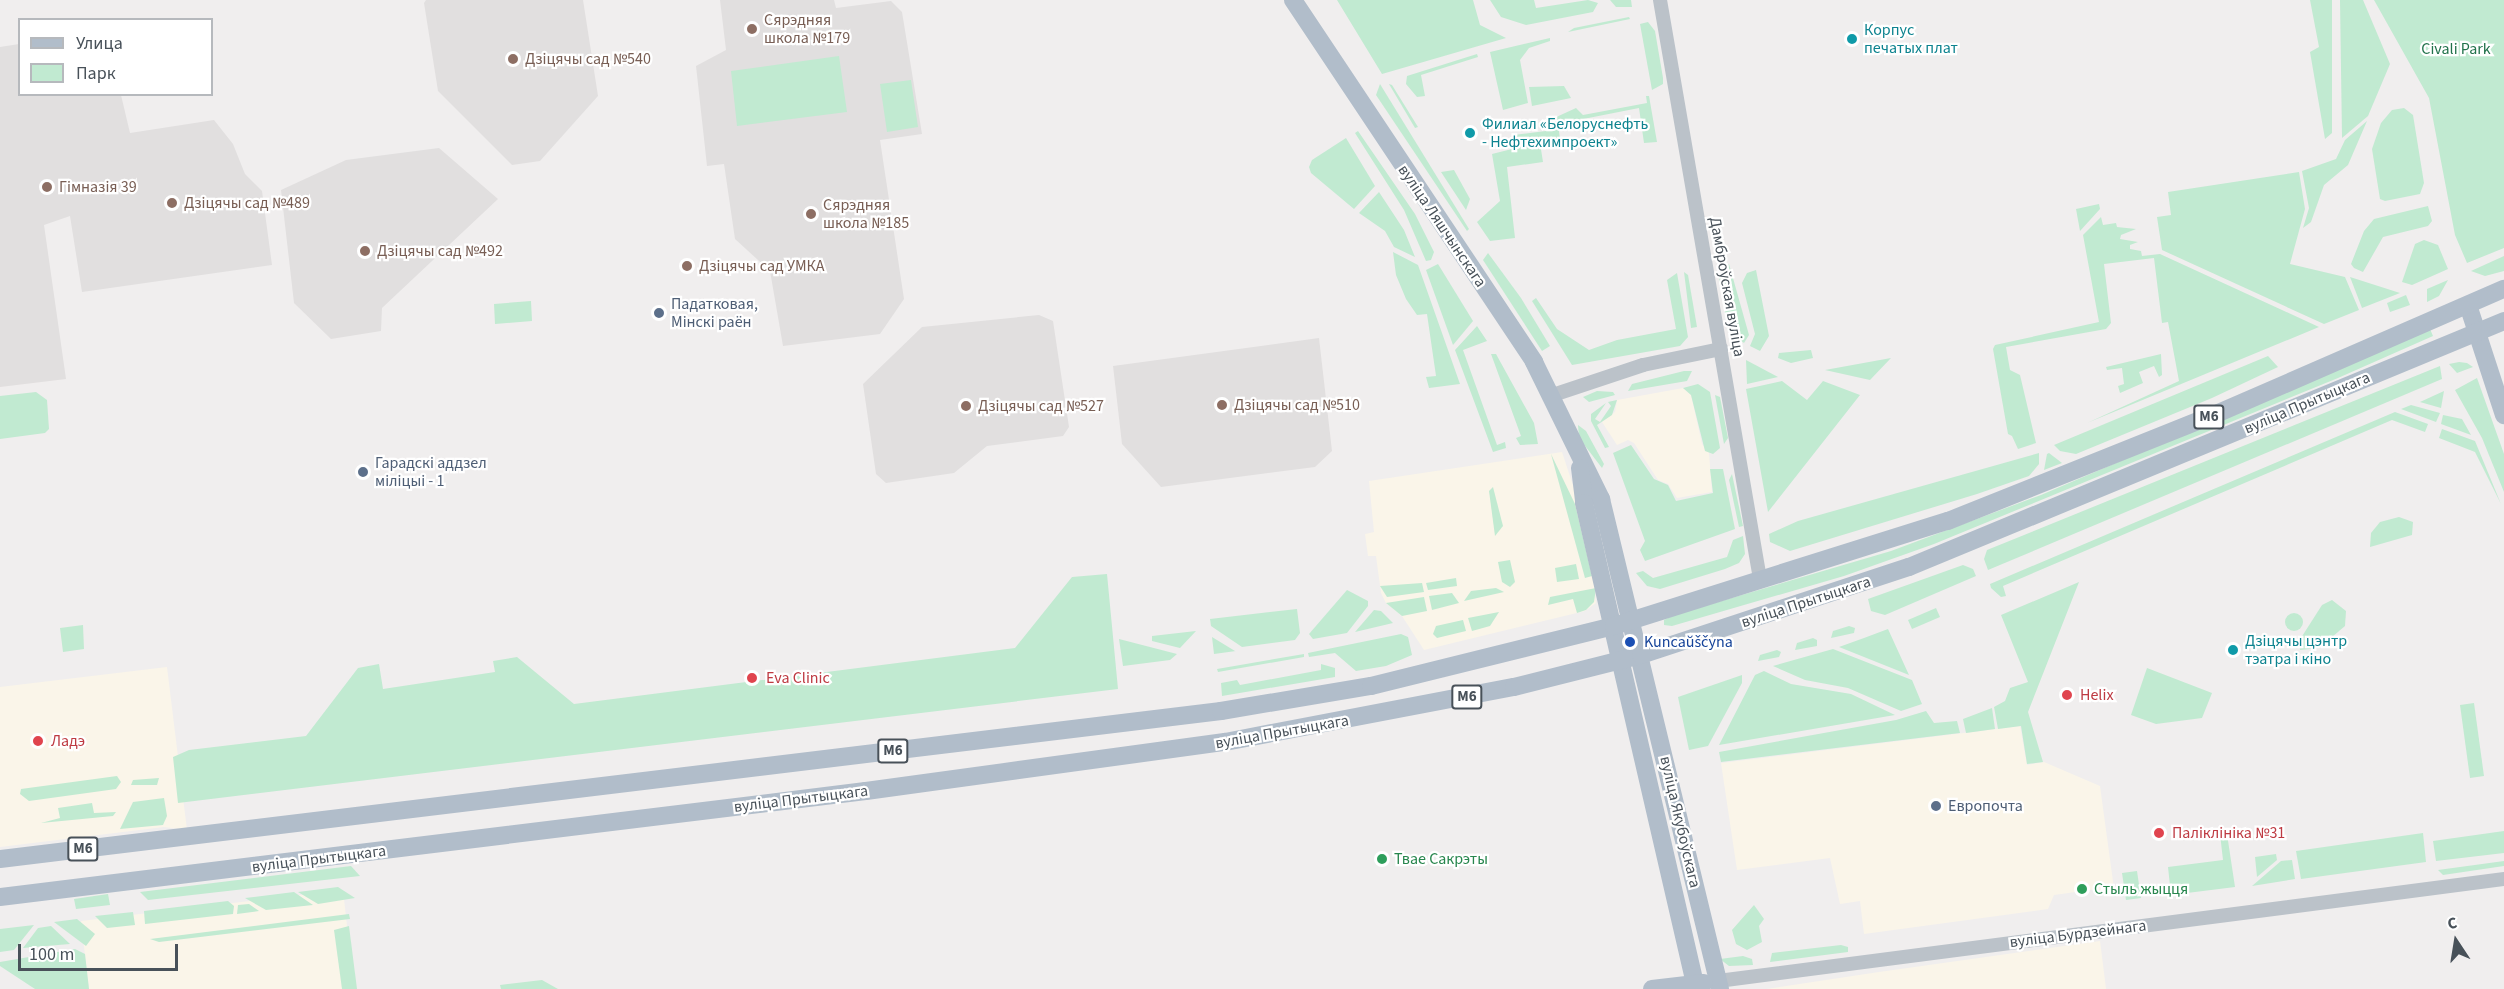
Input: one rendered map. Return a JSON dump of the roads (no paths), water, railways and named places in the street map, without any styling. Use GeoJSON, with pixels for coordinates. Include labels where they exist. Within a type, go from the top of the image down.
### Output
{"type":"FeatureCollection","features":[{"type":"Feature","properties":{"kind":"main road","name":"вуліца Ляшчынскага"},"geometry":{"type":"LineString","coordinates":[[1293,0],[1552,395],[1579,459],[1601,500],[1641,655]]}},
{"type":"Feature","properties":{"kind":"main road","name":"вуліца Прытыцкага"},"geometry":{"type":"LineString","coordinates":[[0,859],[1221,711],[1371,686],[1614,626],[1948,521],[2216,414],[2504,289]]}},
{"type":"Feature","properties":{"kind":"main road"},"geometry":{"type":"LineString","coordinates":[[2468,304],[2504,416]]}},
{"type":"Feature","properties":{"kind":"main road","name":"вуліца Прытыцкага"},"geometry":{"type":"LineString","coordinates":[[0,897],[866,791],[1225,742],[1413,708],[1623,661],[1966,546],[2504,321]]}},
{"type":"Feature","properties":{"kind":"main road","name":"вуліца Ляшчынскага"},"geometry":{"type":"LineString","coordinates":[[1579,459],[1584,503],[1623,661]]}},
{"type":"Feature","properties":{"kind":"main road","name":"вуліца Якубоўскага"},"geometry":{"type":"LineString","coordinates":[[1641,655],[1719,985]]}},
{"type":"Feature","properties":{"kind":"main road","name":"вуліца Якубоўскага"},"geometry":{"type":"LineString","coordinates":[[1623,661],[1695,984]]}},
{"type":"Feature","properties":{"kind":"main road","name":"вуліца Бурдзейнага"},"geometry":{"type":"LineString","coordinates":[[1652,989],[1695,984],[1719,985]]}},
{"type":"Feature","properties":{"kind":"street","name":"Дамброўская вуліца"},"geometry":{"type":"LineString","coordinates":[[1660,0],[1760,579]]}},
{"type":"Feature","properties":{"kind":"street"},"geometry":{"type":"LineString","coordinates":[[1552,395],[1643,365],[1721,349]]}},
{"type":"Feature","properties":{"kind":"street","name":"вуліца Бурдзейнага"},"geometry":{"type":"LineString","coordinates":[[1719,985],[2504,879]]}},
{"type":"Feature","properties":{"kind":"place","name":"Сярэдняя школа №179"},"geometry":{"type":"Point","coordinates":[752,29]}},
{"type":"Feature","properties":{"kind":"place","name":"Корпус печатых плат"},"geometry":{"type":"Point","coordinates":[1852,39]}},
{"type":"Feature","properties":{"kind":"place","name":"Дзіцячы сад №540"},"geometry":{"type":"Point","coordinates":[513,59]}},
{"type":"Feature","properties":{"kind":"place","name":"Филиал «Белоруснефть - Нефтехимпроект»"},"geometry":{"type":"Point","coordinates":[1470,133]}},
{"type":"Feature","properties":{"kind":"place","name":"Гімназія 39"},"geometry":{"type":"Point","coordinates":[47,187]}},
{"type":"Feature","properties":{"kind":"place","name":"Дзіцячы сад №489"},"geometry":{"type":"Point","coordinates":[172,203]}},
{"type":"Feature","properties":{"kind":"place","name":"Сярэдняя школа №185"},"geometry":{"type":"Point","coordinates":[811,214]}},
{"type":"Feature","properties":{"kind":"place","name":"Дзіцячы сад №492"},"geometry":{"type":"Point","coordinates":[365,251]}},
{"type":"Feature","properties":{"kind":"place","name":"Дзіцячы сад УМКА"},"geometry":{"type":"Point","coordinates":[687,266]}},
{"type":"Feature","properties":{"kind":"place","name":"Падатковая, Мінскі раён"},"geometry":{"type":"Point","coordinates":[659,313]}},
{"type":"Feature","properties":{"kind":"place","name":"Дзіцячы сад №510"},"geometry":{"type":"Point","coordinates":[1222,405]}},
{"type":"Feature","properties":{"kind":"place","name":"Дзіцячы сад №527"},"geometry":{"type":"Point","coordinates":[966,406]}},
{"type":"Feature","properties":{"kind":"place","name":"Гарадскі аддзел міліцыі - 1"},"geometry":{"type":"Point","coordinates":[363,472]}},
{"type":"Feature","properties":{"kind":"place","name":"Kuncaŭščyna"},"geometry":{"type":"Point","coordinates":[1630,642]}},
{"type":"Feature","properties":{"kind":"place","name":"Дзіцячы цэнтр тэатра і кіно"},"geometry":{"type":"Point","coordinates":[2233,650]}},
{"type":"Feature","properties":{"kind":"place","name":"Eva Clinic"},"geometry":{"type":"Point","coordinates":[752,678]}},
{"type":"Feature","properties":{"kind":"place","name":"Helix"},"geometry":{"type":"Point","coordinates":[2067,695]}},
{"type":"Feature","properties":{"kind":"place","name":"Ладэ"},"geometry":{"type":"Point","coordinates":[38,741]}},
{"type":"Feature","properties":{"kind":"place","name":"Европочта"},"geometry":{"type":"Point","coordinates":[1936,806]}},
{"type":"Feature","properties":{"kind":"place","name":"Паліклініка №31"},"geometry":{"type":"Point","coordinates":[2159,833]}},
{"type":"Feature","properties":{"kind":"place","name":"Твае Сакрэты"},"geometry":{"type":"Point","coordinates":[1382,859]}},
{"type":"Feature","properties":{"kind":"place","name":"Стыль жыцця"},"geometry":{"type":"Point","coordinates":[2082,889]}},
{"type":"Feature","properties":{"kind":"park label","name":"Civali Park"},"geometry":{"type":"Point","coordinates":[2456,49]}}]}
